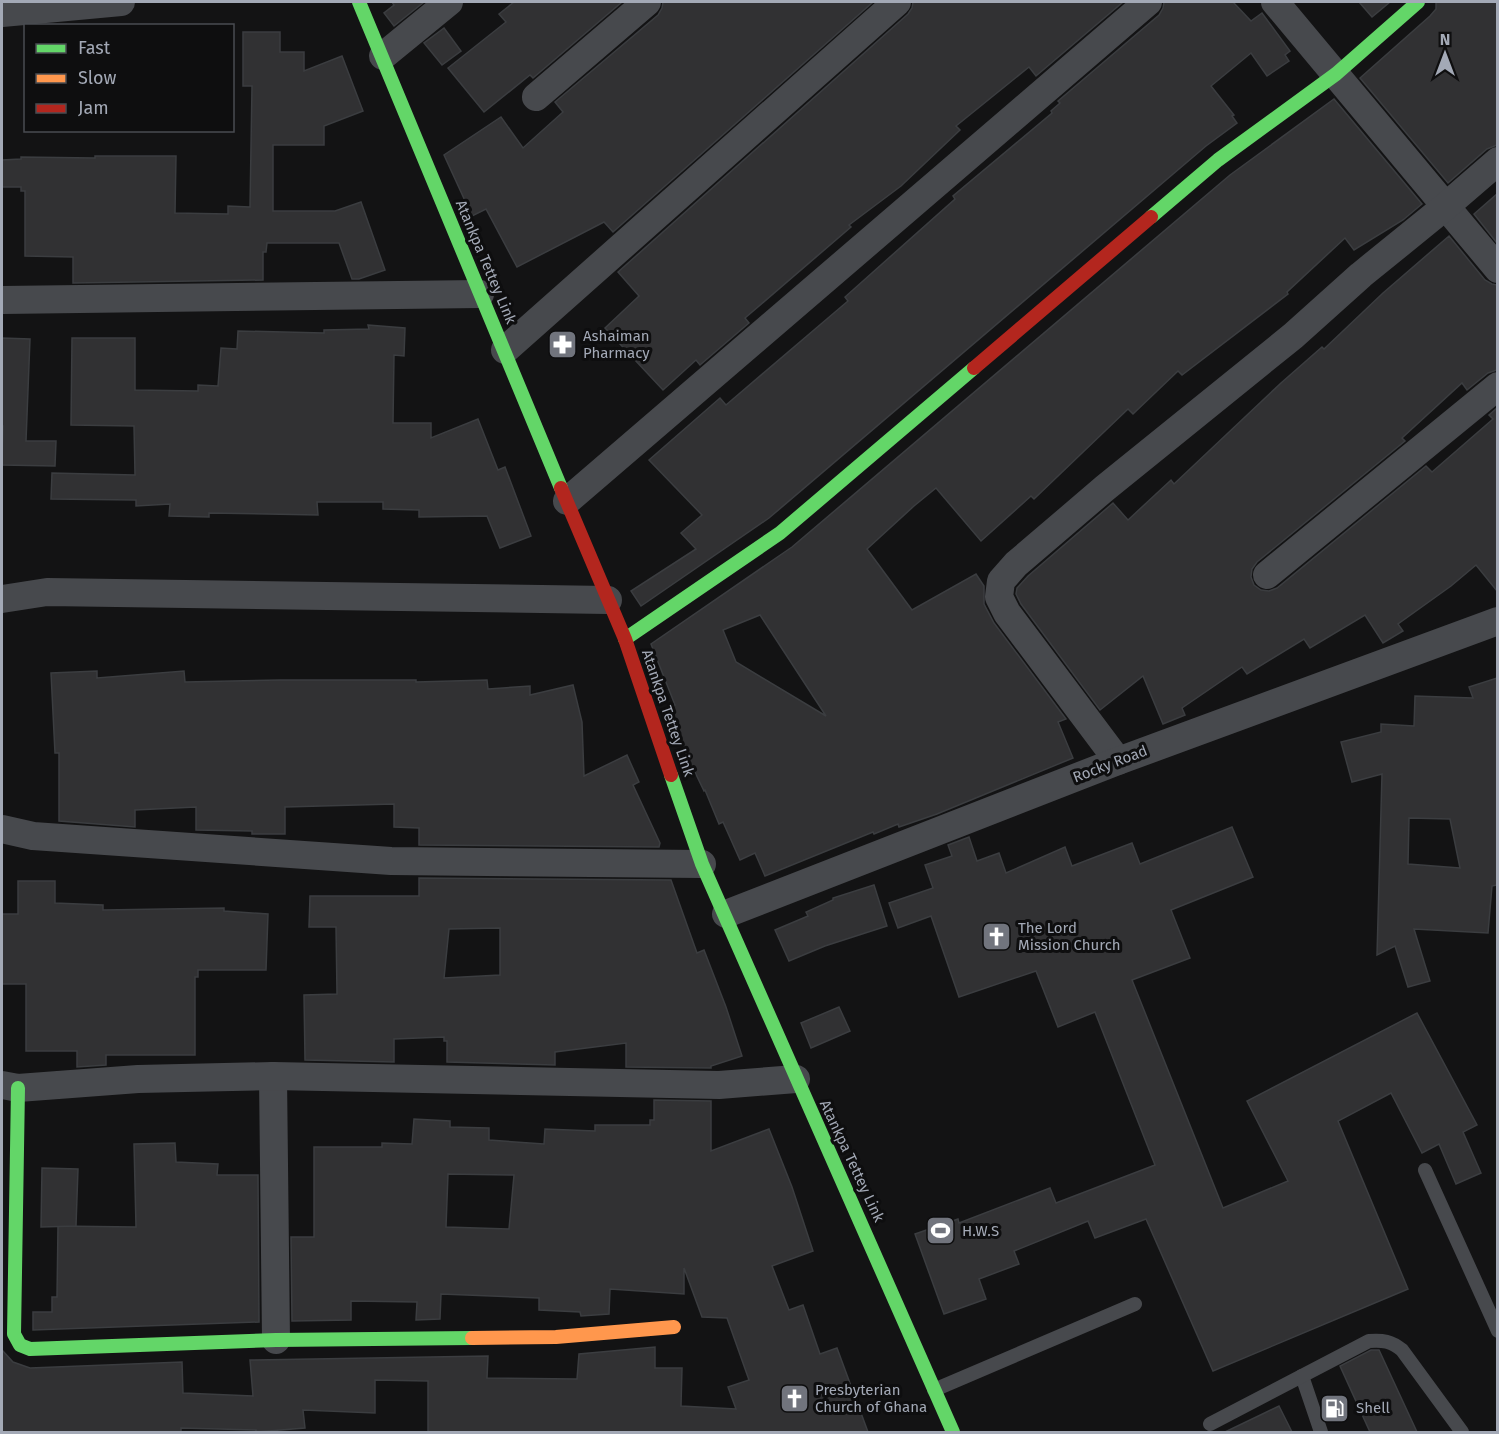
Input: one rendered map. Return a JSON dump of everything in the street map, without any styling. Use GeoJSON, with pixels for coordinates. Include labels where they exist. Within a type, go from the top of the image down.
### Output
{"type":"FeatureCollection","features":[{"type":"Feature","properties":{"kind":"street"},"geometry":{"type":"LineString","coordinates":[[2,13],[121,2]]}},
{"type":"Feature","properties":{"kind":"street","name":"Atankpa Tettey Link"},"geometry":{"type":"LineString","coordinates":[[359,2],[625,639],[702,864],[876,1252],[953,1432]]}},
{"type":"Feature","properties":{"kind":"street"},"geometry":{"type":"LineString","coordinates":[[383,56],[449,2]]}},
{"type":"Feature","properties":{"kind":"street"},"geometry":{"type":"LineString","coordinates":[[536,97],[646,2]]}},
{"type":"Feature","properties":{"kind":"street"},"geometry":{"type":"LineString","coordinates":[[505,350],[897,2]]}},
{"type":"Feature","properties":{"kind":"street"},"geometry":{"type":"LineString","coordinates":[[567,501],[1148,2]]}},
{"type":"Feature","properties":{"kind":"street"},"geometry":{"type":"LineString","coordinates":[[1275,2],[1497,269]]}},
{"type":"Feature","properties":{"kind":"street"},"geometry":{"type":"LineString","coordinates":[[625,639],[780,533],[1218,160],[1336,74],[1418,2]]}},
{"type":"Feature","properties":{"kind":"street"},"geometry":{"type":"LineString","coordinates":[[1118,761],[1007,613],[999,597],[1001,581],[1016,564],[1096,495],[1293,336],[1497,160]]}},
{"type":"Feature","properties":{"kind":"street"},"geometry":{"type":"LineString","coordinates":[[2,300],[480,294]]}},
{"type":"Feature","properties":{"kind":"street"},"geometry":{"type":"LineString","coordinates":[[1267,575],[1497,386]]}},
{"type":"Feature","properties":{"kind":"street"},"geometry":{"type":"LineString","coordinates":[[2,599],[47,592],[608,600]]}},
{"type":"Feature","properties":{"kind":"street","name":"Rocky Road"},"geometry":{"type":"LineString","coordinates":[[726,914],[1118,761],[1497,621]]}},
{"type":"Feature","properties":{"kind":"street"},"geometry":{"type":"LineString","coordinates":[[2,829],[33,836],[391,861],[702,864]]}},
{"type":"Feature","properties":{"kind":"street"},"geometry":{"type":"LineString","coordinates":[[674,1327],[556,1337],[276,1340],[30,1349],[20,1345],[14,1334],[10,1086],[138,1078],[273,1076],[719,1085],[796,1078]]}},
{"type":"Feature","properties":{"kind":"street"},"geometry":{"type":"LineString","coordinates":[[273,1076],[276,1340]]}},
{"type":"Feature","properties":{"kind":"lane"},"geometry":{"type":"LineString","coordinates":[[1425,1170],[1497,1331]]}},
{"type":"Feature","properties":{"kind":"lane"},"geometry":{"type":"LineString","coordinates":[[934,1390],[1135,1304]]}},
{"type":"Feature","properties":{"kind":"lane"},"geometry":{"type":"LineString","coordinates":[[1210,1424],[1369,1341],[1384,1340],[1402,1350],[1457,1431]]}},
{"type":"Feature","properties":{"kind":"lane"},"geometry":{"type":"LineString","coordinates":[[1302,1376],[1321,1432]]}},
{"type":"Feature","properties":{"kind":"building"},"geometry":{"type":"Polygon","coordinates":[[[392,2],[424,2],[394,26],[384,13],[394,5],[392,2]]]}},
{"type":"Feature","properties":{"kind":"building"},"geometry":{"type":"Polygon","coordinates":[[[514,2],[622,2],[533,78],[530,75],[484,112],[448,68],[506,22],[499,14],[514,2]]]}},
{"type":"Feature","properties":{"kind":"building"},"geometry":{"type":"Polygon","coordinates":[[[663,2],[873,2],[613,232],[604,222],[517,267],[486,209],[472,216],[444,155],[501,117],[523,148],[563,112],[555,102],[658,15],[663,2]]]}},
{"type":"Feature","properties":{"kind":"building"},"geometry":{"type":"Polygon","coordinates":[[[913,2],[1123,2],[1036,76],[1029,67],[956,126],[960,130],[901,186],[849,225],[851,227],[745,318],[749,323],[700,365],[696,360],[663,390],[605,328],[639,296],[618,272],[908,14],[913,2]]]}},
{"type":"Feature","properties":{"kind":"building"},"geometry":{"type":"Polygon","coordinates":[[[1164,2],[1233,2],[1251,21],[1262,13],[1290,51],[1285,55],[1289,61],[1267,76],[1251,53],[1211,86],[1234,115],[1232,116],[1237,123],[1206,146],[769,518],[641,606],[631,591],[696,549],[681,533],[702,515],[649,460],[720,398],[726,405],[848,301],[845,297],[955,199],[953,196],[1052,113],[1051,111],[1060,103],[1058,101],[1159,15],[1164,2]]]}},
{"type":"Feature","properties":{"kind":"building"},"geometry":{"type":"Polygon","coordinates":[[[1359,2],[1390,2],[1372,17],[1359,2]]]}},
{"type":"Feature","properties":{"kind":"building"},"geometry":{"type":"Polygon","coordinates":[[[1436,2],[1497,2],[1497,145],[1487,149],[1448,183],[1360,78],[1430,16],[1436,9],[1436,2]]]}},
{"type":"Feature","properties":{"kind":"building"},"geometry":{"type":"Polygon","coordinates":[[[444,28],[461,51],[442,65],[424,43],[444,28]]]}},
{"type":"Feature","properties":{"kind":"building"},"geometry":{"type":"Polygon","coordinates":[[[243,32],[280,32],[280,52],[304,52],[304,71],[342,56],[363,111],[324,126],[324,145],[273,145],[273,211],[335,211],[361,202],[385,270],[359,279],[352,279],[339,243],[267,243],[266,252],[263,252],[263,280],[73,283],[73,257],[25,256],[25,191],[21,191],[21,187],[2,187],[2,160],[21,159],[21,157],[176,156],[175,213],[228,214],[228,206],[250,207],[252,86],[243,86],[243,32]]]}},
{"type":"Feature","properties":{"kind":"building"},"geometry":{"type":"Polygon","coordinates":[[[1334,99],[1422,204],[1403,220],[1354,250],[1345,238],[1287,292],[1288,294],[1182,375],[1178,371],[1133,414],[1128,409],[1034,499],[1031,496],[981,541],[936,488],[867,549],[912,610],[976,574],[984,586],[984,604],[994,623],[1066,719],[1058,722],[1073,758],[937,814],[899,827],[898,824],[874,834],[873,832],[765,876],[755,853],[740,860],[723,822],[719,824],[680,741],[668,708],[675,705],[651,644],[792,547],[1230,175],[1334,99]],[[760,615],[723,630],[736,662],[826,716],[760,615]]]}},
{"type":"Feature","properties":{"kind":"building"},"geometry":{"type":"Polygon","coordinates":[[[1497,194],[1497,243],[1474,214],[1497,194]]]}},
{"type":"Feature","properties":{"kind":"building"},"geometry":{"type":"Polygon","coordinates":[[[1449,236],[1485,280],[1497,285],[1497,370],[1488,373],[1467,390],[1462,383],[1402,438],[1405,441],[1257,562],[1252,569],[1251,577],[1254,585],[1261,590],[1269,591],[1277,588],[1426,466],[1432,472],[1493,419],[1489,415],[1497,408],[1497,591],[1476,565],[1398,624],[1403,631],[1383,643],[1365,615],[1310,648],[1304,639],[1247,674],[1242,667],[1182,708],[1185,715],[1163,724],[1143,676],[1100,710],[1021,604],[1016,594],[1017,588],[1113,503],[1128,520],[1171,480],[1174,484],[1281,383],[1322,347],[1324,349],[1383,293],[1449,236]]]}},
{"type":"Feature","properties":{"kind":"building"},"geometry":{"type":"Polygon","coordinates":[[[368,325],[405,328],[404,356],[394,355],[393,423],[431,423],[431,438],[478,419],[498,470],[505,467],[531,536],[500,548],[487,516],[419,517],[419,510],[383,509],[383,502],[317,502],[318,515],[209,513],[209,517],[169,516],[170,504],[136,506],[136,500],[51,499],[52,473],[135,475],[134,426],[71,425],[72,338],[135,338],[135,390],[198,391],[198,385],[218,386],[221,348],[237,349],[238,331],[324,333],[324,330],[369,329],[368,325]]]}},
{"type":"Feature","properties":{"kind":"building"},"geometry":{"type":"Polygon","coordinates":[[[2,338],[30,339],[26,441],[56,441],[55,466],[2,465],[2,338]]]}},
{"type":"Feature","properties":{"kind":"building"},"geometry":{"type":"Polygon","coordinates":[[[97,671],[97,678],[184,671],[185,682],[487,680],[488,689],[530,686],[530,695],[573,685],[582,722],[584,776],[627,755],[639,782],[633,785],[660,843],[659,847],[419,845],[419,828],[394,827],[394,804],[285,807],[285,834],[196,830],[196,807],[135,810],[135,827],[59,821],[59,753],[55,753],[51,673],[97,671]]]}},
{"type":"Feature","properties":{"kind":"building"},"geometry":{"type":"Polygon","coordinates":[[[1497,678],[1497,885],[1492,886],[1488,933],[1414,929],[1430,981],[1408,987],[1395,946],[1377,955],[1382,774],[1352,782],[1341,742],[1381,732],[1381,724],[1414,726],[1415,696],[1473,698],[1469,687],[1497,678]],[[1409,818],[1408,864],[1460,868],[1450,819],[1409,818]]]}},
{"type":"Feature","properties":{"kind":"building"},"geometry":{"type":"Polygon","coordinates":[[[1232,827],[1253,877],[1171,910],[1190,958],[1132,980],[1223,1208],[1288,1181],[1247,1101],[1417,1013],[1477,1125],[1463,1132],[1481,1173],[1456,1184],[1439,1144],[1422,1153],[1391,1093],[1338,1121],[1408,1289],[1213,1371],[1146,1219],[1095,1238],[1088,1221],[1014,1251],[1019,1264],[979,1279],[986,1299],[944,1314],[915,1234],[958,1219],[959,1223],[1050,1188],[1056,1203],[1155,1165],[1095,1012],[1058,1027],[1036,971],[959,997],[931,916],[898,928],[889,903],[933,888],[925,865],[952,856],[948,845],[969,837],[977,861],[999,853],[1006,873],[1065,847],[1072,866],[1132,843],[1140,864],[1232,827]]]}},
{"type":"Feature","properties":{"kind":"building"},"geometry":{"type":"Polygon","coordinates":[[[419,878],[671,880],[697,953],[704,950],[742,1056],[711,1066],[711,1068],[626,1067],[626,1043],[555,1052],[555,1065],[447,1062],[447,1041],[444,1041],[444,1037],[394,1039],[394,1062],[305,1060],[304,995],[337,994],[336,927],[309,927],[310,896],[419,896],[419,878]],[[500,928],[449,929],[444,978],[500,975],[500,928]]]}},
{"type":"Feature","properties":{"kind":"building"},"geometry":{"type":"Polygon","coordinates":[[[18,881],[55,881],[55,903],[103,905],[103,910],[224,908],[224,911],[268,914],[266,970],[198,970],[198,977],[195,977],[195,1055],[106,1055],[106,1065],[77,1067],[77,1051],[26,1051],[26,984],[2,984],[2,914],[18,914],[18,881]]]}},
{"type":"Feature","properties":{"kind":"building"},"geometry":{"type":"Polygon","coordinates":[[[874,885],[887,926],[825,946],[789,961],[775,930],[808,916],[806,912],[833,898],[874,885]]]}},
{"type":"Feature","properties":{"kind":"building"},"geometry":{"type":"Polygon","coordinates":[[[839,1007],[850,1031],[811,1048],[801,1023],[839,1007]]]}},
{"type":"Feature","properties":{"kind":"building"},"geometry":{"type":"Polygon","coordinates":[[[654,1100],[711,1101],[711,1151],[769,1129],[792,1187],[813,1251],[772,1266],[789,1310],[803,1305],[820,1354],[837,1348],[868,1432],[428,1432],[428,1381],[375,1380],[375,1413],[303,1410],[305,1428],[256,1432],[256,1430],[181,1428],[181,1432],[2,1432],[2,1350],[13,1362],[30,1368],[182,1362],[183,1393],[253,1396],[250,1360],[488,1356],[487,1378],[577,1379],[579,1354],[655,1347],[655,1368],[682,1368],[681,1406],[736,1409],[728,1387],[749,1380],[727,1318],[702,1317],[684,1268],[684,1294],[610,1289],[609,1314],[581,1316],[580,1312],[539,1310],[539,1298],[441,1294],[440,1319],[416,1320],[417,1302],[351,1301],[351,1320],[292,1321],[291,1237],[314,1237],[314,1147],[382,1147],[382,1143],[412,1144],[414,1119],[450,1121],[450,1127],[489,1128],[489,1140],[544,1144],[545,1129],[595,1131],[595,1125],[650,1125],[650,1120],[654,1120],[654,1100]],[[448,1174],[446,1227],[509,1229],[514,1175],[448,1174]]]}},
{"type":"Feature","properties":{"kind":"building"},"geometry":{"type":"Polygon","coordinates":[[[175,1143],[176,1162],[218,1164],[217,1175],[258,1175],[259,1322],[33,1330],[33,1312],[52,1312],[52,1297],[57,1297],[58,1226],[136,1227],[134,1144],[175,1143]]]}},
{"type":"Feature","properties":{"kind":"building"},"geometry":{"type":"Polygon","coordinates":[[[42,1168],[78,1169],[76,1226],[41,1227],[42,1168]]]}},
{"type":"Feature","properties":{"kind":"building"},"geometry":{"type":"Polygon","coordinates":[[[1371,1350],[1379,1350],[1417,1432],[1370,1432],[1340,1366],[1371,1350]]]}},
{"type":"Feature","properties":{"kind":"building"},"geometry":{"type":"Polygon","coordinates":[[[1279,1406],[1292,1432],[1225,1432],[1279,1406]]]}},
{"type":"Feature","properties":{"kind":"traffic: fast"},"geometry":{"type":"LineString","coordinates":[[359,2],[561,488]]}},
{"type":"Feature","properties":{"kind":"traffic: fast"},"geometry":{"type":"LineString","coordinates":[[1151,217],[1218,160],[1336,74],[1418,2]]}},
{"type":"Feature","properties":{"kind":"traffic: fast"},"geometry":{"type":"LineString","coordinates":[[625,639],[780,533],[974,368]]}},
{"type":"Feature","properties":{"kind":"traffic: fast"},"geometry":{"type":"LineString","coordinates":[[671,775],[702,864],[953,1432]]}},
{"type":"Feature","properties":{"kind":"traffic: fast"},"geometry":{"type":"LineString","coordinates":[[18,1088],[14,1334],[20,1345],[30,1349],[276,1340],[472,1338]]}},
{"type":"Feature","properties":{"kind":"traffic: slow"},"geometry":{"type":"LineString","coordinates":[[472,1338],[556,1337],[674,1327]]}},
{"type":"Feature","properties":{"kind":"traffic: jam"},"geometry":{"type":"LineString","coordinates":[[974,368],[1151,217]]}},
{"type":"Feature","properties":{"kind":"traffic: jam"},"geometry":{"type":"LineString","coordinates":[[561,488],[625,639],[671,775]]}},
{"type":"Feature","properties":{"kind":"place","name":"Ashaiman Pharmacy"},"geometry":{"type":"Point","coordinates":[562,345]}},
{"type":"Feature","properties":{"kind":"place","name":"The Lord Mission Church"},"geometry":{"type":"Point","coordinates":[997,937]}},
{"type":"Feature","properties":{"kind":"place","name":"H.W.S"},"geometry":{"type":"Point","coordinates":[941,1231]}},
{"type":"Feature","properties":{"kind":"place","name":"Presbyterian Church of Ghana"},"geometry":{"type":"Point","coordinates":[794,1399]}},
{"type":"Feature","properties":{"kind":"place","name":"Shell"},"geometry":{"type":"Point","coordinates":[1335,1408]}}]}
